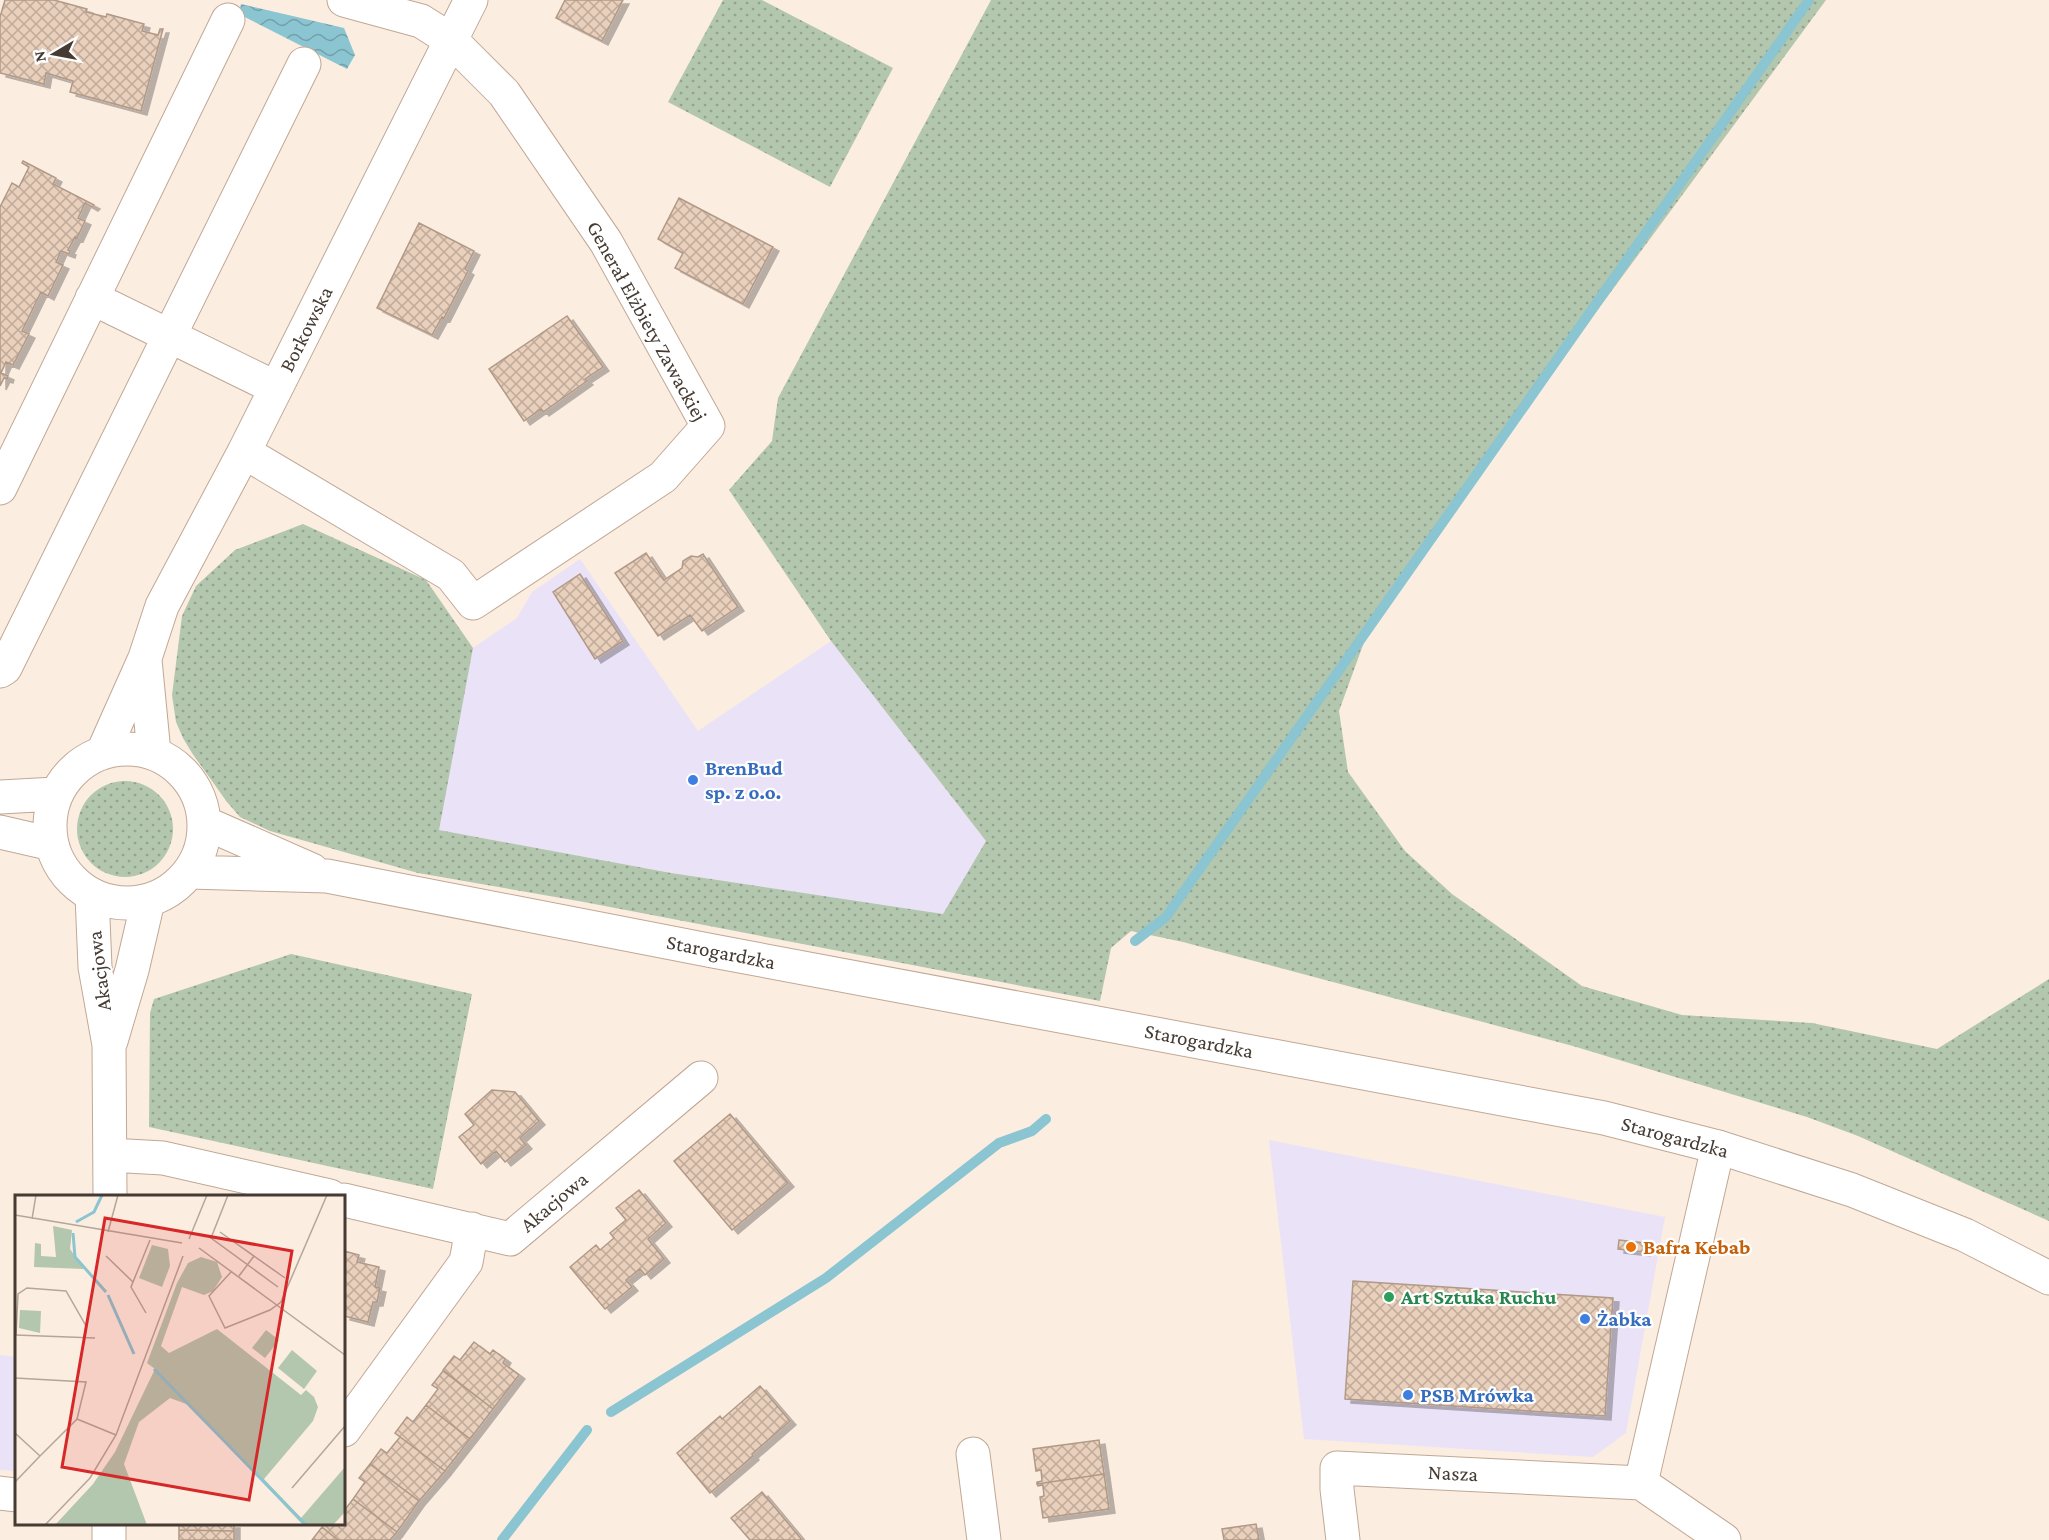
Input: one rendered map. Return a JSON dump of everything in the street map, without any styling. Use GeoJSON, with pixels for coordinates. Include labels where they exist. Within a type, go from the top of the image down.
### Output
{"type":"FeatureCollection","features":[{"type":"Feature","properties":{"kind":"street"},"geometry":{"type":"LineString","coordinates":[[344,0],[421,21],[451,40]]}},
{"type":"Feature","properties":{"kind":"street","name":"Borkowska"},"geometry":{"type":"LineString","coordinates":[[103,752],[145,658],[162,606],[244,452],[471,0]]}},
{"type":"Feature","properties":{"kind":"street"},"geometry":{"type":"LineString","coordinates":[[0,488],[228,20]]}},
{"type":"Feature","properties":{"kind":"street","name":"Generał Elżbiety Zawackiej"},"geometry":{"type":"LineString","coordinates":[[244,452],[451,575],[473,603],[663,477],[708,426],[606,242],[504,93],[451,40]]}},
{"type":"Feature","properties":{"kind":"street"},"geometry":{"type":"LineString","coordinates":[[0,670],[5,668],[304,64]]}},
{"type":"Feature","properties":{"kind":"street"},"geometry":{"type":"LineString","coordinates":[[92,298],[276,388]]}},
{"type":"Feature","properties":{"kind":"street","name":"Borkowska"},"geometry":{"type":"LineString","coordinates":[[145,658],[154,753]]}},
{"type":"Feature","properties":{"kind":"street"},"geometry":{"type":"LineString","coordinates":[[129,748],[154,753],[174,765],[190,781],[200,801],[205,823],[201,849],[190,872],[171,890],[148,901],[120,903],[92,896],[74,883],[60,865],[52,844],[50,819],[56,795],[68,776],[84,762],[103,752],[129,748]]}},
{"type":"Feature","properties":{"kind":"street"},"geometry":{"type":"LineString","coordinates":[[0,796],[56,795]]}},
{"type":"Feature","properties":{"kind":"street","name":"Starogardzka"},"geometry":{"type":"LineString","coordinates":[[205,823],[327,876]]}},
{"type":"Feature","properties":{"kind":"street"},"geometry":{"type":"LineString","coordinates":[[0,832],[52,844]]}},
{"type":"Feature","properties":{"kind":"street","name":"Starogardzka"},"geometry":{"type":"LineString","coordinates":[[190,872],[327,876],[713,951],[1604,1118],[1718,1147],[1862,1194],[1965,1235],[2049,1278]]}},
{"type":"Feature","properties":{"kind":"street","name":"Akacjowa"},"geometry":{"type":"LineString","coordinates":[[92,896],[95,968],[110,1045],[110,1195]]}},
{"type":"Feature","properties":{"kind":"street","name":"Akacjowa"},"geometry":{"type":"LineString","coordinates":[[110,1045],[132,970],[148,901]]}},
{"type":"Feature","properties":{"kind":"street","name":"Akacjowa"},"geometry":{"type":"LineString","coordinates":[[345,1200],[510,1239],[701,1078]]}},
{"type":"Feature","properties":{"kind":"street"},"geometry":{"type":"LineString","coordinates":[[1718,1147],[1641,1483],[1724,1540]]}},
{"type":"Feature","properties":{"kind":"street"},"geometry":{"type":"LineString","coordinates":[[110,1155],[163,1158],[321,1195]]}},
{"type":"Feature","properties":{"kind":"street"},"geometry":{"type":"LineString","coordinates":[[345,1429],[466,1262],[472,1229]]}},
{"type":"Feature","properties":{"kind":"street"},"geometry":{"type":"LineString","coordinates":[[973,1454],[984,1540]]}},
{"type":"Feature","properties":{"kind":"street","name":"Nasza"},"geometry":{"type":"LineString","coordinates":[[1343,1540],[1337,1468],[1641,1483]]}},
{"type":"Feature","properties":{"kind":"street"},"geometry":{"type":"LineString","coordinates":[[0,1493],[15,1495]]}},
{"type":"Feature","properties":{"kind":"shaded area","name":"BrenBud sp. z o.o."},"geometry":{"type":"Polygon","coordinates":[[[580,559],[698,731],[831,641],[986,841],[943,915],[671,873],[438,830],[473,648],[517,618],[532,592],[580,559]]]}},
{"type":"Feature","properties":{"kind":"shaded area"},"geometry":{"type":"Polygon","coordinates":[[[1269,1140],[1665,1217],[1626,1433],[1593,1457],[1304,1439],[1269,1140]]]}},
{"type":"Feature","properties":{"kind":"shaded area"},"geometry":{"type":"Polygon","coordinates":[[[0,1355],[15,1357],[15,1471],[0,1470],[0,1355]]]}},
{"type":"Feature","properties":{"kind":"green space"},"geometry":{"type":"Polygon","coordinates":[[[723,0],[762,0],[893,68],[830,187],[668,102],[723,0]]]}},
{"type":"Feature","properties":{"kind":"green space"},"geometry":{"type":"Polygon","coordinates":[[[991,0],[1826,0],[1375,612],[1339,711],[1348,772],[1405,851],[1452,894],[1582,986],[1682,1015],[1812,1023],[1937,1049],[2049,979],[2049,1221],[1858,1136],[1807,1117],[1573,1046],[1183,942],[1131,931],[1111,948],[1100,1001],[584,902],[418,873],[270,831],[240,817],[227,802],[192,753],[176,722],[172,695],[182,616],[196,586],[235,550],[303,524],[426,580],[473,648],[439,830],[671,873],[943,914],[986,841],[831,641],[729,490],[772,441],[778,398],[991,0]]]}},
{"type":"Feature","properties":{"kind":"green space"},"geometry":{"type":"Polygon","coordinates":[[[125,781],[143,785],[159,795],[169,811],[173,829],[169,847],[159,863],[143,873],[125,877],[107,873],[91,863],[81,847],[77,829],[81,811],[91,795],[107,785],[125,781]]]}},
{"type":"Feature","properties":{"kind":"green space"},"geometry":{"type":"Polygon","coordinates":[[[291,954],[472,994],[433,1189],[149,1127],[150,1013],[154,999],[291,954]]]}},
{"type":"Feature","properties":{"kind":"water"},"geometry":{"type":"Polygon","coordinates":[[[241,4],[344,28],[355,55],[347,69],[239,14],[241,4]]]}},
{"type":"Feature","properties":{"kind":"building"},"geometry":{"type":"Polygon","coordinates":[[[5,0],[54,0],[87,9],[86,12],[106,17],[107,14],[144,24],[142,31],[158,35],[160,29],[163,29],[141,111],[70,92],[73,81],[46,73],[44,84],[0,73],[0,17],[5,0]]]}},
{"type":"Feature","properties":{"kind":"building"},"geometry":{"type":"Polygon","coordinates":[[[565,0],[623,0],[602,41],[556,18],[565,0]]]}},
{"type":"Feature","properties":{"kind":"building"},"geometry":{"type":"Polygon","coordinates":[[[23,161],[56,178],[53,184],[94,205],[92,207],[85,203],[78,218],[85,221],[68,250],[69,254],[61,251],[56,262],[63,265],[48,296],[41,292],[22,331],[29,334],[13,365],[6,362],[1,373],[8,376],[7,379],[4,378],[0,386],[0,207],[12,183],[19,187],[29,167],[22,163],[23,161]]]}},
{"type":"Feature","properties":{"kind":"building"},"geometry":{"type":"Polygon","coordinates":[[[679,198],[773,247],[743,304],[675,268],[683,253],[658,239],[679,198]]]}},
{"type":"Feature","properties":{"kind":"building"},"geometry":{"type":"Polygon","coordinates":[[[419,223],[474,251],[465,269],[468,271],[444,318],[442,317],[432,335],[377,308],[419,223]]]}},
{"type":"Feature","properties":{"kind":"building"},"geometry":{"type":"Polygon","coordinates":[[[567,316],[603,367],[543,412],[541,409],[524,421],[489,369],[567,316]]]}},
{"type":"Feature","properties":{"kind":"building"},"geometry":{"type":"Polygon","coordinates":[[[646,553],[664,580],[682,568],[683,561],[691,556],[698,557],[703,554],[738,607],[702,631],[690,615],[658,636],[615,573],[646,553]]]}},
{"type":"Feature","properties":{"kind":"building"},"geometry":{"type":"Polygon","coordinates":[[[580,574],[623,641],[595,659],[553,592],[580,574]]]}},
{"type":"Feature","properties":{"kind":"building"},"geometry":{"type":"Polygon","coordinates":[[[492,1090],[515,1092],[539,1121],[520,1138],[526,1145],[505,1162],[496,1151],[481,1164],[459,1137],[474,1125],[465,1114],[492,1090]]]}},
{"type":"Feature","properties":{"kind":"building"},"geometry":{"type":"Polygon","coordinates":[[[730,1114],[788,1183],[732,1230],[674,1161],[730,1114]]]}},
{"type":"Feature","properties":{"kind":"building"},"geometry":{"type":"Polygon","coordinates":[[[639,1190],[666,1223],[648,1239],[664,1259],[645,1275],[640,1269],[626,1280],[632,1287],[605,1309],[570,1267],[596,1245],[600,1250],[614,1238],[610,1233],[626,1220],[616,1208],[639,1190]]]}},
{"type":"Feature","properties":{"kind":"building"},"geometry":{"type":"Polygon","coordinates":[[[1619,1240],[1645,1243],[1644,1252],[1618,1249],[1619,1240]]]}},
{"type":"Feature","properties":{"kind":"building"},"geometry":{"type":"Polygon","coordinates":[[[345,1251],[359,1255],[357,1262],[379,1267],[375,1287],[380,1288],[377,1302],[373,1302],[368,1322],[345,1316],[345,1251]]]}},
{"type":"Feature","properties":{"kind":"building"},"geometry":{"type":"Polygon","coordinates":[[[1353,1281],[1613,1298],[1605,1416],[1345,1399],[1353,1281]]]}},
{"type":"Feature","properties":{"kind":"building"},"geometry":{"type":"Polygon","coordinates":[[[474,1342],[490,1354],[493,1350],[505,1359],[503,1363],[519,1375],[493,1409],[443,1370],[454,1356],[460,1360],[474,1342]]]}},
{"type":"Feature","properties":{"kind":"building"},"geometry":{"type":"Polygon","coordinates":[[[443,1371],[493,1409],[470,1439],[426,1405],[438,1389],[432,1385],[443,1371]]]}},
{"type":"Feature","properties":{"kind":"building"},"geometry":{"type":"Polygon","coordinates":[[[760,1386],[790,1421],[710,1493],[677,1453],[720,1416],[722,1419],[760,1386]]]}},
{"type":"Feature","properties":{"kind":"building"},"geometry":{"type":"Polygon","coordinates":[[[426,1405],[470,1439],[445,1471],[395,1433],[407,1417],[413,1422],[426,1405]]]}},
{"type":"Feature","properties":{"kind":"building"},"geometry":{"type":"Polygon","coordinates":[[[400,1437],[445,1471],[419,1501],[370,1464],[381,1449],[387,1453],[400,1437]]]}},
{"type":"Feature","properties":{"kind":"building"},"geometry":{"type":"Polygon","coordinates":[[[1099,1440],[1104,1474],[1037,1484],[1042,1481],[1041,1470],[1036,1471],[1033,1449],[1099,1440]]]}},
{"type":"Feature","properties":{"kind":"building"},"geometry":{"type":"Polygon","coordinates":[[[370,1464],[419,1501],[397,1532],[353,1499],[365,1482],[359,1478],[370,1464]]]}},
{"type":"Feature","properties":{"kind":"building"},"geometry":{"type":"Polygon","coordinates":[[[1104,1474],[1109,1509],[1043,1518],[1040,1497],[1044,1496],[1043,1485],[1038,1486],[1037,1484],[1104,1474]]]}},
{"type":"Feature","properties":{"kind":"building"},"geometry":{"type":"Polygon","coordinates":[[[762,1492],[802,1540],[750,1540],[731,1518],[762,1492]]]}},
{"type":"Feature","properties":{"kind":"building"},"geometry":{"type":"Polygon","coordinates":[[[353,1499],[397,1532],[390,1540],[338,1540],[322,1527],[323,1525],[345,1525],[345,1510],[353,1499]]]}},
{"type":"Feature","properties":{"kind":"building"},"geometry":{"type":"Polygon","coordinates":[[[1256,1524],[1259,1540],[1224,1540],[1222,1529],[1256,1524]]]}},
{"type":"Feature","properties":{"kind":"building"},"geometry":{"type":"Polygon","coordinates":[[[179,1525],[234,1525],[234,1531],[179,1530],[179,1525]]]}},
{"type":"Feature","properties":{"kind":"building"},"geometry":{"type":"Polygon","coordinates":[[[322,1527],[338,1540],[312,1540],[322,1527]]]}},
{"type":"Feature","properties":{"kind":"building"},"geometry":{"type":"Polygon","coordinates":[[[179,1530],[234,1531],[234,1540],[179,1540],[179,1530]]]}},
{"type":"Feature","properties":{"kind":"waterway"},"geometry":{"type":"LineString","coordinates":[[1135,941],[1166,917],[1809,0]]}},
{"type":"Feature","properties":{"kind":"waterway"},"geometry":{"type":"LineString","coordinates":[[611,1412],[826,1278],[999,1143],[1032,1131],[1046,1119]]}},
{"type":"Feature","properties":{"kind":"waterway"},"geometry":{"type":"LineString","coordinates":[[502,1540],[587,1430]]}},
{"type":"Feature","properties":{"kind":"place","name":"BrenBud sp. z o.o."},"geometry":{"type":"Point","coordinates":[693,780]}},
{"type":"Feature","properties":{"kind":"place","name":"Bafra Kebab"},"geometry":{"type":"Point","coordinates":[1631,1247]}},
{"type":"Feature","properties":{"kind":"place","name":"Art Sztuka Ruchu"},"geometry":{"type":"Point","coordinates":[1389,1297]}},
{"type":"Feature","properties":{"kind":"place","name":"Żabka"},"geometry":{"type":"Point","coordinates":[1585,1319]}},
{"type":"Feature","properties":{"kind":"place","name":"PSB Mrówka"},"geometry":{"type":"Point","coordinates":[1408,1395]}}]}
